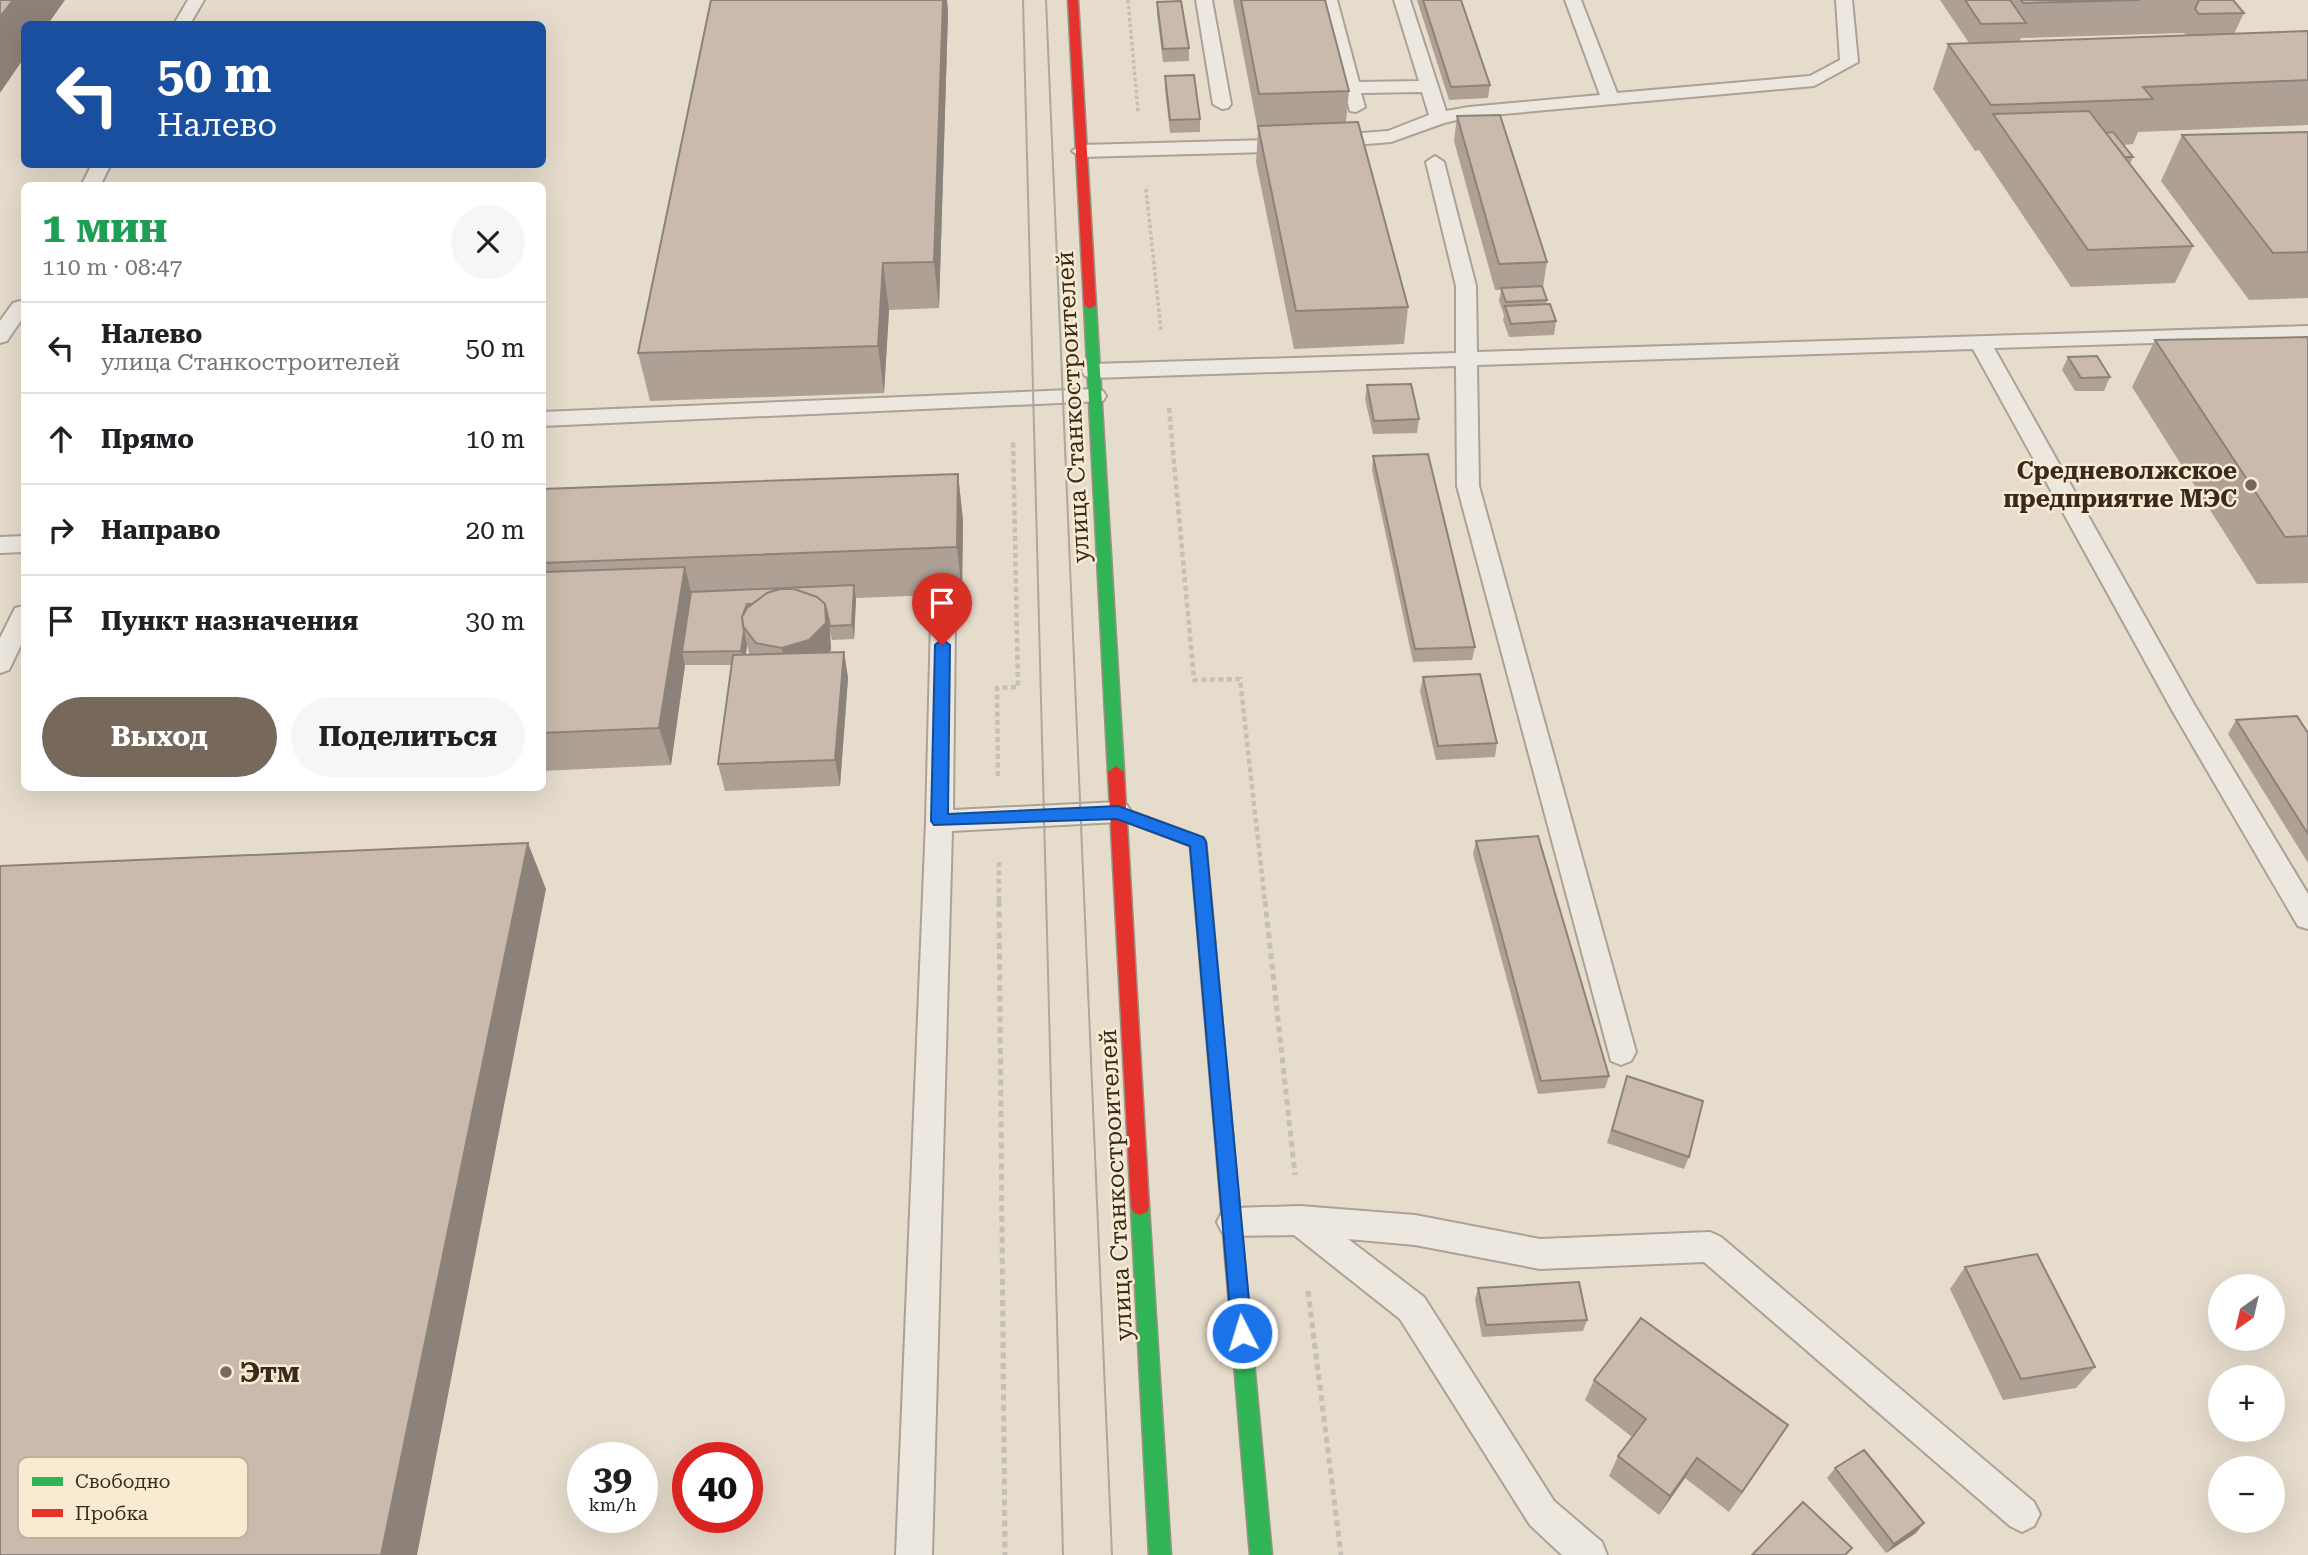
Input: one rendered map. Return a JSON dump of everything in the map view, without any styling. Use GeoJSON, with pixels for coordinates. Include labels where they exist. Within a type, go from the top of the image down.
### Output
{"type":"FeatureCollection","features":[{"type":"Feature","properties":{"kind":"street","name":"улица Станкостроителей"},"geometry":{"type":"LineString","coordinates":[[1073,0],[1160,1555]]}},
{"type":"Feature","properties":{"kind":"street"},"geometry":{"type":"LineString","coordinates":[[1118,812],[1198,842],[1261,1555]]}},
{"type":"Feature","properties":{"kind":"lane"},"geometry":{"type":"LineString","coordinates":[[184,21],[196,0]]}},
{"type":"Feature","properties":{"kind":"lane"},"geometry":{"type":"LineString","coordinates":[[1204,0],[1222,104]]}},
{"type":"Feature","properties":{"kind":"lane"},"geometry":{"type":"LineString","coordinates":[[1329,0],[1356,107]]}},
{"type":"Feature","properties":{"kind":"lane"},"geometry":{"type":"LineString","coordinates":[[1402,0],[1438,118]]}},
{"type":"Feature","properties":{"kind":"lane"},"geometry":{"type":"LineString","coordinates":[[1573,0],[1610,100]]}},
{"type":"Feature","properties":{"kind":"lane"},"geometry":{"type":"LineString","coordinates":[[1082,151],[1269,146],[1391,136],[1438,118],[1814,81],[1849,62],[1844,0]]}},
{"type":"Feature","properties":{"kind":"lane"},"geometry":{"type":"LineString","coordinates":[[1351,88],[1429,86]]}},
{"type":"Feature","properties":{"kind":"lane"},"geometry":{"type":"LineString","coordinates":[[1435,162],[1466,286],[1468,486],[1621,1052]]}},
{"type":"Feature","properties":{"kind":"lane"},"geometry":{"type":"LineString","coordinates":[[0,337],[21,308]]}},
{"type":"Feature","properties":{"kind":"lane"},"geometry":{"type":"LineString","coordinates":[[1093,372],[2308,332]]}},
{"type":"Feature","properties":{"kind":"lane"},"geometry":{"type":"LineString","coordinates":[[1980,342],[2186,712],[2308,918]]}},
{"type":"Feature","properties":{"kind":"lane"},"geometry":{"type":"LineString","coordinates":[[546,419],[1095,396]]}},
{"type":"Feature","properties":{"kind":"lane"},"geometry":{"type":"LineString","coordinates":[[0,545],[21,544]]}},
{"type":"Feature","properties":{"kind":"lane"},"geometry":{"type":"LineString","coordinates":[[0,664],[21,620]]}},
{"type":"Feature","properties":{"kind":"lane"},"geometry":{"type":"LineString","coordinates":[[914,1555],[939,821],[943,620]]}},
{"type":"Feature","properties":{"kind":"lane"},"geometry":{"type":"LineString","coordinates":[[939,821],[1118,812]]}},
{"type":"Feature","properties":{"kind":"lane"},"geometry":{"type":"LineString","coordinates":[[1300,1220],[1412,1308],[1542,1513],[1589,1555]]}},
{"type":"Feature","properties":{"kind":"lane"},"geometry":{"type":"LineString","coordinates":[[1233,1222],[1300,1220],[1415,1230],[1541,1254],[1710,1247],[2022,1514]]}},
{"type":"Feature","properties":{"kind":"path"},"geometry":{"type":"LineString","coordinates":[[1128,0],[1166,369],[1194,680],[1240,679],[1340,1555]]}},
{"type":"Feature","properties":{"kind":"path"},"geometry":{"type":"LineString","coordinates":[[1005,1555],[997,688],[1018,687],[1012,399]]}},
{"type":"Feature","properties":{"kind":"building"},"geometry":{"type":"Polygon","coordinates":[[[0,0],[13,0],[0,17],[0,0]]]}},
{"type":"Feature","properties":{"kind":"building"},"geometry":{"type":"Polygon","coordinates":[[[711,0],[943,0],[934,262],[883,263],[878,346],[638,353],[711,0]]]}},
{"type":"Feature","properties":{"kind":"building"},"geometry":{"type":"Polygon","coordinates":[[[1241,0],[1325,0],[1349,91],[1259,94],[1241,0]]]}},
{"type":"Feature","properties":{"kind":"building"},"geometry":{"type":"Polygon","coordinates":[[[1423,0],[1461,0],[1490,85],[1451,87],[1423,0]]]}},
{"type":"Feature","properties":{"kind":"building"},"geometry":{"type":"Polygon","coordinates":[[[1965,0],[2010,0],[2026,23],[1981,24],[1965,0]]]}},
{"type":"Feature","properties":{"kind":"building"},"geometry":{"type":"Polygon","coordinates":[[[2021,0],[2140,0],[2023,3],[2021,0]]]}},
{"type":"Feature","properties":{"kind":"building"},"geometry":{"type":"Polygon","coordinates":[[[2199,0],[2233,0],[2244,13],[2199,14],[2195,9],[2199,0]]]}},
{"type":"Feature","properties":{"kind":"building"},"geometry":{"type":"Polygon","coordinates":[[[1181,1],[1189,48],[1163,49],[1157,2],[1181,1]]]}},
{"type":"Feature","properties":{"kind":"building"},"geometry":{"type":"Polygon","coordinates":[[[2308,31],[2308,80],[2143,87],[2153,99],[1991,105],[1948,44],[2308,31]]]}},
{"type":"Feature","properties":{"kind":"building"},"geometry":{"type":"Polygon","coordinates":[[[1194,75],[1200,119],[1170,120],[1165,76],[1194,75]]]}},
{"type":"Feature","properties":{"kind":"building"},"geometry":{"type":"Polygon","coordinates":[[[2089,111],[2193,246],[2088,250],[1993,114],[2089,111]]]}},
{"type":"Feature","properties":{"kind":"building"},"geometry":{"type":"Polygon","coordinates":[[[1500,115],[1547,262],[1499,264],[1457,116],[1500,115]]]}},
{"type":"Feature","properties":{"kind":"building"},"geometry":{"type":"Polygon","coordinates":[[[1358,122],[1408,307],[1296,311],[1258,126],[1358,122]]]}},
{"type":"Feature","properties":{"kind":"building"},"geometry":{"type":"Polygon","coordinates":[[[2113,132],[2133,157],[2125,157],[2106,133],[2113,132]]]}},
{"type":"Feature","properties":{"kind":"building"},"geometry":{"type":"Polygon","coordinates":[[[2308,132],[2308,252],[2273,253],[2182,135],[2308,132]]]}},
{"type":"Feature","properties":{"kind":"building"},"geometry":{"type":"Polygon","coordinates":[[[1542,286],[1547,300],[1506,302],[1501,288],[1542,286]]]}},
{"type":"Feature","properties":{"kind":"building"},"geometry":{"type":"Polygon","coordinates":[[[1550,304],[1556,321],[1511,324],[1505,306],[1550,304]]]}},
{"type":"Feature","properties":{"kind":"building"},"geometry":{"type":"Polygon","coordinates":[[[2308,337],[2308,536],[2285,537],[2155,340],[2308,337]]]}},
{"type":"Feature","properties":{"kind":"building"},"geometry":{"type":"Polygon","coordinates":[[[2097,356],[2110,377],[2081,378],[2068,357],[2097,356]]]}},
{"type":"Feature","properties":{"kind":"building"},"geometry":{"type":"Polygon","coordinates":[[[1411,384],[1419,419],[1374,421],[1367,385],[1411,384]]]}},
{"type":"Feature","properties":{"kind":"building"},"geometry":{"type":"Polygon","coordinates":[[[1428,454],[1475,647],[1415,649],[1373,456],[1428,454]]]}},
{"type":"Feature","properties":{"kind":"building"},"geometry":{"type":"Polygon","coordinates":[[[958,474],[957,547],[546,563],[546,489],[958,474]]]}},
{"type":"Feature","properties":{"kind":"building"},"geometry":{"type":"Polygon","coordinates":[[[685,567],[659,728],[546,733],[546,572],[685,567]]]}},
{"type":"Feature","properties":{"kind":"building"},"geometry":{"type":"Polygon","coordinates":[[[854,585],[852,625],[830,626],[825,604],[817,597],[794,589],[780,589],[747,604],[742,617],[744,631],[741,651],[682,652],[691,592],[854,585]]]}},
{"type":"Feature","properties":{"kind":"building"},"geometry":{"type":"Polygon","coordinates":[[[794,589],[817,597],[825,604],[826,623],[809,640],[782,648],[756,643],[743,626],[742,617],[747,608],[767,593],[794,589]]]}},
{"type":"Feature","properties":{"kind":"building"},"geometry":{"type":"Polygon","coordinates":[[[844,652],[835,760],[718,764],[733,655],[844,652]]]}},
{"type":"Feature","properties":{"kind":"building"},"geometry":{"type":"Polygon","coordinates":[[[1480,674],[1497,743],[1438,746],[1423,677],[1480,674]]]}},
{"type":"Feature","properties":{"kind":"building"},"geometry":{"type":"Polygon","coordinates":[[[2297,716],[2308,733],[2308,834],[2236,720],[2297,716]]]}},
{"type":"Feature","properties":{"kind":"building"},"geometry":{"type":"Polygon","coordinates":[[[1538,836],[1609,1076],[1541,1081],[1476,841],[1538,836]]]}},
{"type":"Feature","properties":{"kind":"building","name":"Этм"},"geometry":{"type":"Polygon","coordinates":[[[528,843],[381,1555],[0,1555],[0,866],[528,843]]]}},
{"type":"Feature","properties":{"kind":"building"},"geometry":{"type":"Polygon","coordinates":[[[1627,1076],[1703,1101],[1689,1157],[1612,1130],[1627,1076]]]}},
{"type":"Feature","properties":{"kind":"building"},"geometry":{"type":"Polygon","coordinates":[[[2037,1254],[2095,1367],[2021,1379],[1965,1267],[2037,1254]]]}},
{"type":"Feature","properties":{"kind":"building"},"geometry":{"type":"Polygon","coordinates":[[[1579,1282],[1587,1320],[1486,1325],[1478,1288],[1579,1282]]]}},
{"type":"Feature","properties":{"kind":"building"},"geometry":{"type":"Polygon","coordinates":[[[1641,1318],[1788,1425],[1742,1492],[1697,1458],[1670,1496],[1618,1456],[1646,1419],[1594,1380],[1641,1318]]]}},
{"type":"Feature","properties":{"kind":"building"},"geometry":{"type":"Polygon","coordinates":[[[1864,1450],[1924,1523],[1894,1544],[1835,1468],[1864,1450]]]}},
{"type":"Feature","properties":{"kind":"building"},"geometry":{"type":"Polygon","coordinates":[[[1803,1502],[1852,1548],[1845,1555],[1752,1555],[1803,1502]]]}},
{"type":"Feature","properties":{"kind":"tram line"},"geometry":{"type":"LineString","coordinates":[[1023,0],[1063,1555]]}},
{"type":"Feature","properties":{"kind":"tram line"},"geometry":{"type":"LineString","coordinates":[[1046,0],[1112,1555]]}},
{"type":"Feature","properties":{"kind":"traffic: fast"},"geometry":{"type":"LineString","coordinates":[[1090,305],[1116,772]]}},
{"type":"Feature","properties":{"kind":"traffic: fast"},"geometry":{"type":"LineString","coordinates":[[1224,1136],[1261,1555]]}},
{"type":"Feature","properties":{"kind":"traffic: fast"},"geometry":{"type":"LineString","coordinates":[[1140,1206],[1160,1555]]}},
{"type":"Feature","properties":{"kind":"traffic: jam"},"geometry":{"type":"LineString","coordinates":[[1073,0],[1090,305]]}},
{"type":"Feature","properties":{"kind":"traffic: jam"},"geometry":{"type":"LineString","coordinates":[[1116,772],[1140,1206]]}},
{"type":"Feature","properties":{"kind":"traffic: jam"},"geometry":{"type":"LineString","coordinates":[[1118,812],[1198,842],[1224,1136]]}},
{"type":"Feature","properties":{"kind":"place","name":"Средневолжское предприятие МЭС"},"geometry":{"type":"Point","coordinates":[2251,485]}},
{"type":"Feature","properties":{"kind":"place","name":"Этм"},"geometry":{"type":"Point","coordinates":[226,1372]}},
{"type":"Feature","properties":{"kind":"route"},"geometry":{"type":"LineString","coordinates":[[942,645],[939,821],[1118,812],[1198,842],[1242,1333]]}}]}
